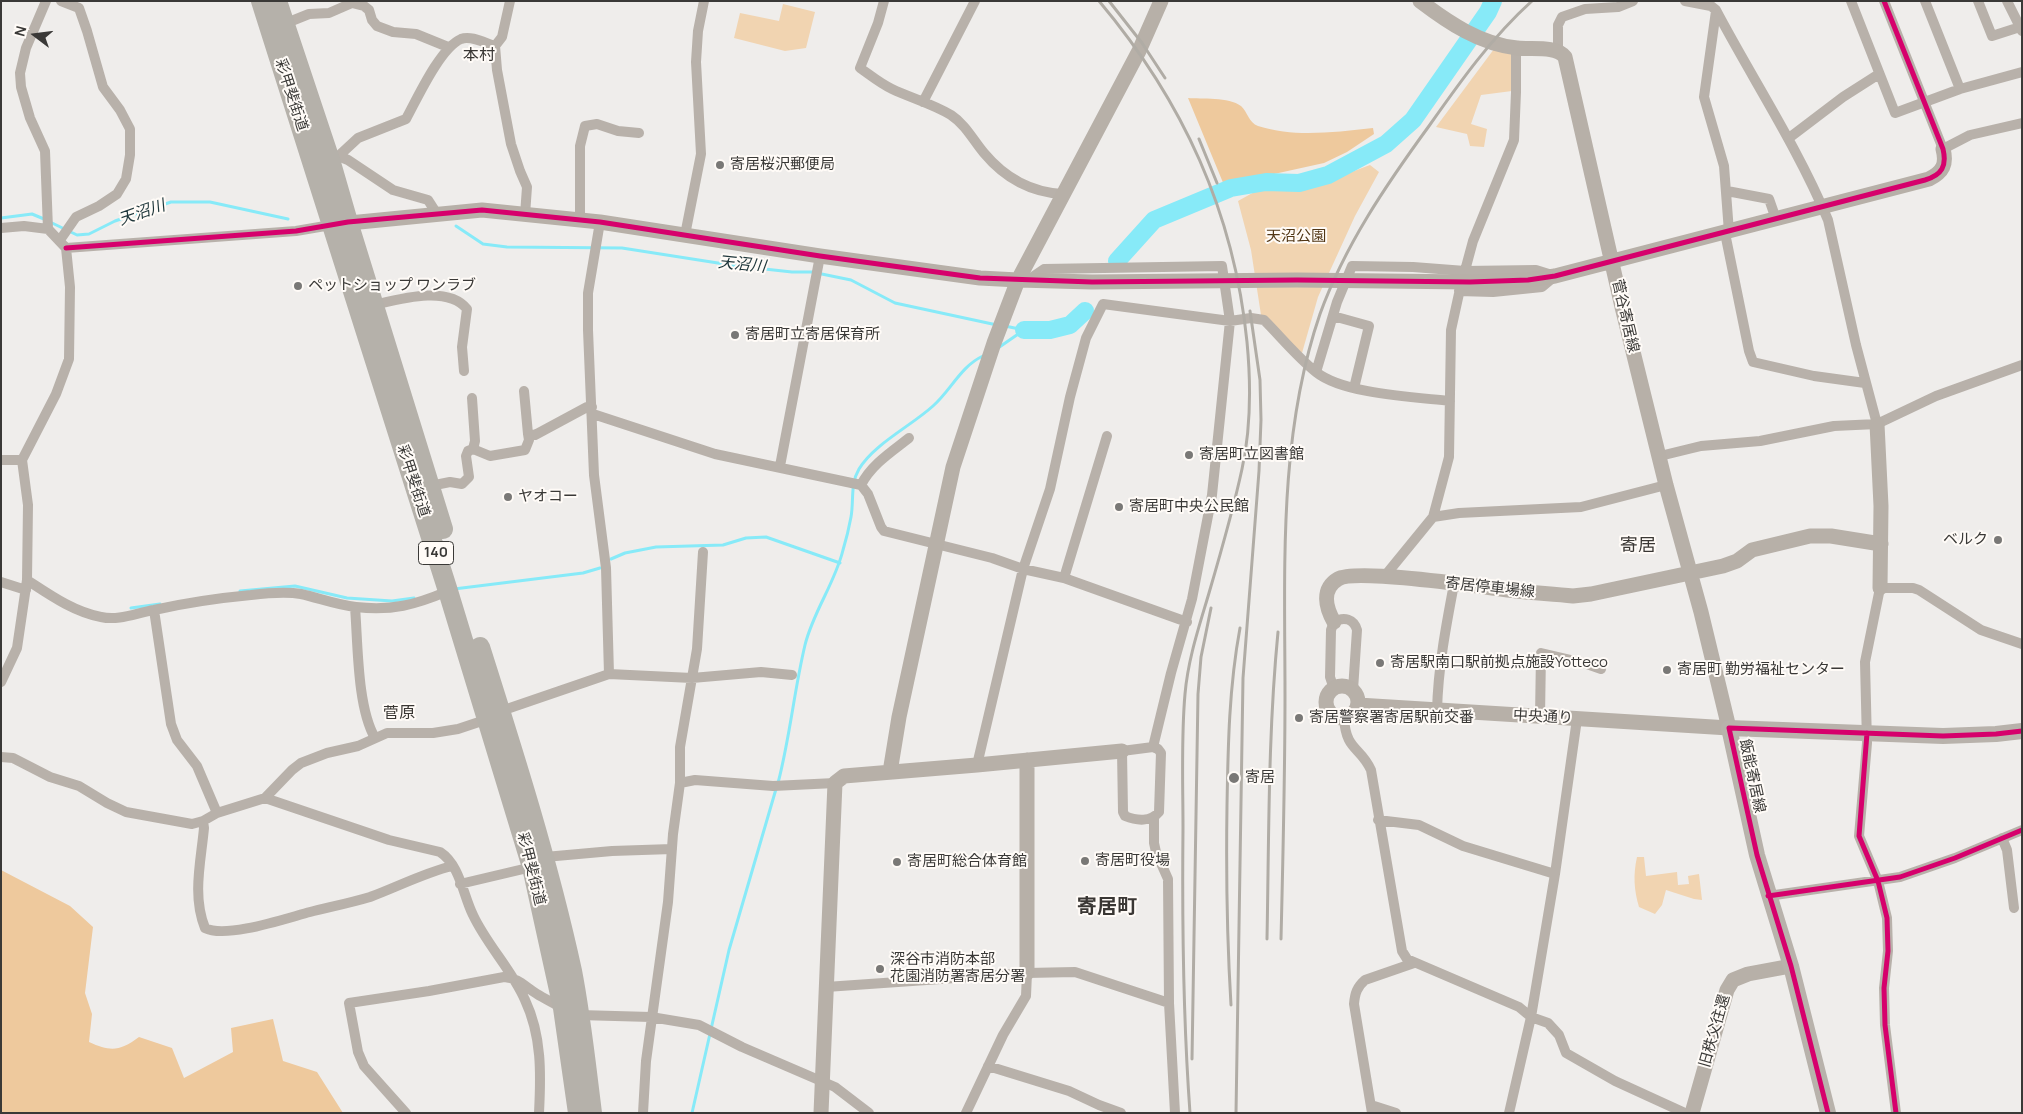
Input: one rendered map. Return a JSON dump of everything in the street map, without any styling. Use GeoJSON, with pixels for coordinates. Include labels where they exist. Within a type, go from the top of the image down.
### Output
{"type":"FeatureCollection","features":[{"type":"Feature","properties":{"kind":"highway","name":"彩甲斐街道"},"geometry":{"type":"LineString","coordinates":[[261,1],[340,224],[448,591],[494,715]]}},
{"type":"Feature","properties":{"kind":"highway","name":"彩甲斐街道"},"geometry":{"type":"LineString","coordinates":[[277,1],[335,160],[340,224],[374,305],[430,486],[494,715],[539,862],[592,1113]]}},
{"type":"Feature","properties":{"kind":"highway","name":"彩甲斐街道"},"geometry":{"type":"LineString","coordinates":[[571,1012],[578,1113]]}},
{"type":"Feature","properties":{"kind":"main road","name":"飯能寄居線"},"geometry":{"type":"LineString","coordinates":[[1828,1113],[1791,966],[1768,896],[1729,728],[1866,734],[1973,735],[2022,731]]}},
{"type":"Feature","properties":{"kind":"street"},"geometry":{"type":"LineString","coordinates":[[46,1],[26,48],[20,73],[21,87],[30,118],[45,151],[48,229]]}},
{"type":"Feature","properties":{"kind":"street"},"geometry":{"type":"LineString","coordinates":[[1,682],[17,648],[26,585],[28,505],[22,460],[56,394],[69,359],[70,287],[63,244],[76,217],[99,206],[116,194],[126,179],[130,155],[130,129],[120,110],[103,87],[79,8],[60,1]]}},
{"type":"Feature","properties":{"kind":"street"},"geometry":{"type":"LineString","coordinates":[[510,1],[502,37],[495,46],[497,70],[511,144],[527,186],[525,214]]}},
{"type":"Feature","properties":{"kind":"street"},"geometry":{"type":"LineString","coordinates":[[685,235],[701,154],[696,62],[698,31],[704,1]]}},
{"type":"Feature","properties":{"kind":"street"},"geometry":{"type":"LineString","coordinates":[[884,1],[878,23],[860,68],[890,88],[951,116],[969,131],[988,157],[1008,175],[1038,192],[1062,194]]}},
{"type":"Feature","properties":{"kind":"street"},"geometry":{"type":"LineString","coordinates":[[923,102],[975,1]]}},
{"type":"Feature","properties":{"kind":"street"},"geometry":{"type":"LineString","coordinates":[[890,772],[899,717],[953,468],[994,343],[1062,194],[1139,51],[1161,1]]}},
{"type":"Feature","properties":{"kind":"street"},"geometry":{"type":"LineString","coordinates":[[1420,1],[1445,20],[1483,39],[1516,48],[1558,51],[1558,25],[1562,17],[1585,9],[1618,7],[1633,1]]}},
{"type":"Feature","properties":{"kind":"street"},"geometry":{"type":"LineString","coordinates":[[1685,1],[1711,6],[1716,10],[1741,58],[1789,138],[1823,208],[1828,220],[1865,382],[1877,424],[1880,469],[1880,588],[1865,662],[1866,734],[1859,836],[1878,881],[1887,918],[1888,951],[1884,988],[1885,1025],[1896,1113]]}},
{"type":"Feature","properties":{"kind":"street"},"geometry":{"type":"LineString","coordinates":[[1851,1],[1895,112],[1960,89],[2022,72]]}},
{"type":"Feature","properties":{"kind":"street"},"geometry":{"type":"LineString","coordinates":[[1,228],[24,226],[48,229],[63,244],[296,231],[340,224],[482,210],[600,222],[820,256],[980,278],[1125,282],[1528,280],[1555,276],[1727,233],[1929,179],[1940,174],[1944,168],[1945,158],[1943,149],[1884,1]]}},
{"type":"Feature","properties":{"kind":"street"},"geometry":{"type":"LineString","coordinates":[[1925,1],[1960,89]]}},
{"type":"Feature","properties":{"kind":"street"},"geometry":{"type":"LineString","coordinates":[[1978,1],[1992,36],[2021,28],[2008,1]]}},
{"type":"Feature","properties":{"kind":"street"},"geometry":{"type":"LineString","coordinates":[[284,24],[309,14],[329,13],[352,3],[364,6],[369,10],[372,20],[377,26],[393,32],[416,34],[448,47]]}},
{"type":"Feature","properties":{"kind":"street"},"geometry":{"type":"LineString","coordinates":[[1716,10],[1704,97],[1724,166],[1727,233],[1749,351],[1753,362],[1814,376],[1865,382]]}},
{"type":"Feature","properties":{"kind":"street"},"geometry":{"type":"LineString","coordinates":[[335,160],[358,138],[406,119],[423,86],[448,47],[462,38],[476,39],[495,46]]}},
{"type":"Feature","properties":{"kind":"street"},"geometry":{"type":"LineString","coordinates":[[1384,577],[1433,517],[1449,457],[1451,330],[1474,241],[1514,140],[1516,48]]}},
{"type":"Feature","properties":{"kind":"street","name":"菅谷寄居線"},"geometry":{"type":"LineString","coordinates":[[1558,51],[1565,57],[1569,71],[1666,485],[1701,612],[1729,728]]}},
{"type":"Feature","properties":{"kind":"street"},"geometry":{"type":"LineString","coordinates":[[1789,138],[1843,97],[1879,74]]}},
{"type":"Feature","properties":{"kind":"street"},"geometry":{"type":"LineString","coordinates":[[1943,149],[1970,135],[2022,123]]}},
{"type":"Feature","properties":{"kind":"street"},"geometry":{"type":"LineString","coordinates":[[580,220],[580,146],[585,126],[597,124],[618,131],[639,133]]}},
{"type":"Feature","properties":{"kind":"street"},"geometry":{"type":"LineString","coordinates":[[335,160],[348,160],[393,190],[428,200],[437,214]]}},
{"type":"Feature","properties":{"kind":"street"},"geometry":{"type":"LineString","coordinates":[[1726,191],[1769,199],[1776,219]]}},
{"type":"Feature","properties":{"kind":"street"},"geometry":{"type":"LineString","coordinates":[[600,222],[588,303],[594,476],[606,568],[609,674]]}},
{"type":"Feature","properties":{"kind":"street"},"geometry":{"type":"LineString","coordinates":[[780,466],[820,256]]}},
{"type":"Feature","properties":{"kind":"street"},"geometry":{"type":"LineString","coordinates":[[1023,280],[1044,269],[1222,266],[1230,321],[1212,495],[1187,622],[1171,673],[1153,747]]}},
{"type":"Feature","properties":{"kind":"street"},"geometry":{"type":"LineString","coordinates":[[1316,372],[1343,284],[1352,266],[1413,267],[1464,281]]}},
{"type":"Feature","properties":{"kind":"street"},"geometry":{"type":"LineString","coordinates":[[374,305],[409,297],[434,296],[462,302],[467,309],[462,348],[464,371]]}},
{"type":"Feature","properties":{"kind":"street"},"geometry":{"type":"LineString","coordinates":[[977,766],[1023,569],[1050,489],[1070,398],[1086,338],[1103,304],[1230,321],[1251,318],[1264,320],[1316,372],[1354,388],[1392,395],[1450,401]]}},
{"type":"Feature","properties":{"kind":"street"},"geometry":{"type":"LineString","coordinates":[[1333,316],[1369,326],[1354,388]]}},
{"type":"Feature","properties":{"kind":"street"},"geometry":{"type":"LineString","coordinates":[[1660,456],[1701,446],[1760,440],[1834,426],[1877,424],[1936,396],[2022,365]]}},
{"type":"Feature","properties":{"kind":"street"},"geometry":{"type":"LineString","coordinates":[[430,486],[450,482],[462,484],[469,477],[466,456],[468,450],[490,456],[525,450],[529,440],[524,392]]}},
{"type":"Feature","properties":{"kind":"street"},"geometry":{"type":"LineString","coordinates":[[472,398],[475,441],[473,450]]}},
{"type":"Feature","properties":{"kind":"street"},"geometry":{"type":"LineString","coordinates":[[528,434],[535,434],[587,407],[592,411],[715,454],[780,466],[861,485],[868,494],[880,527],[884,531],[992,558],[1023,569],[1064,578],[1187,622]]}},
{"type":"Feature","properties":{"kind":"street"},"geometry":{"type":"LineString","coordinates":[[1064,578],[1107,436]]}},
{"type":"Feature","properties":{"kind":"street"},"geometry":{"type":"LineString","coordinates":[[861,485],[866,474],[909,438]]}},
{"type":"Feature","properties":{"kind":"street"},"geometry":{"type":"LineString","coordinates":[[1,460],[22,460]]}},
{"type":"Feature","properties":{"kind":"street"},"geometry":{"type":"LineString","coordinates":[[1433,517],[1459,513],[1581,507],[1666,485]]}},
{"type":"Feature","properties":{"kind":"street","name":"寄居停車場線"},"geometry":{"type":"LineString","coordinates":[[1334,622],[1329,614],[1326,602],[1329,589],[1338,579],[1346,576],[1384,577],[1574,596],[1732,564],[1752,550],[1803,537],[1831,536],[1881,544]]}},
{"type":"Feature","properties":{"kind":"street"},"geometry":{"type":"LineString","coordinates":[[643,1113],[651,1017],[668,902],[680,783],[680,747],[697,649],[703,552]]}},
{"type":"Feature","properties":{"kind":"street"},"geometry":{"type":"LineString","coordinates":[[1,582],[26,585],[80,611],[102,618],[119,618],[154,610],[251,595],[289,593],[355,607],[385,608],[412,605],[448,591]]}},
{"type":"Feature","properties":{"kind":"street"},"geometry":{"type":"LineString","coordinates":[[1437,711],[1440,662],[1454,584]]}},
{"type":"Feature","properties":{"kind":"street"},"geometry":{"type":"LineString","coordinates":[[1880,588],[1913,588],[1919,590],[1981,630],[2022,644]]}},
{"type":"Feature","properties":{"kind":"street"},"geometry":{"type":"LineString","coordinates":[[355,607],[364,707],[368,726],[375,738]]}},
{"type":"Feature","properties":{"kind":"street"},"geometry":{"type":"LineString","coordinates":[[154,610],[171,724],[177,740],[197,766],[217,813]]}},
{"type":"Feature","properties":{"kind":"street"},"geometry":{"type":"LineString","coordinates":[[1334,689],[1330,677],[1331,630],[1334,622],[1341,619],[1349,620],[1356,626],[1357,630],[1352,690]]}},
{"type":"Feature","properties":{"kind":"street"},"geometry":{"type":"LineString","coordinates":[[1540,717],[1541,653],[1601,669]]}},
{"type":"Feature","properties":{"kind":"street"},"geometry":{"type":"LineString","coordinates":[[1,757],[13,758],[50,777],[79,786],[126,812],[192,824],[203,821],[217,813],[265,798],[301,763],[327,753],[358,746],[387,734],[433,733],[458,729],[609,674],[692,678],[754,672],[792,675]]}},
{"type":"Feature","properties":{"kind":"street"},"geometry":{"type":"LineString","coordinates":[[1343,686],[1352,690],[1357,697],[1358,705],[1353,714],[1344,718],[1334,715],[1328,707],[1327,697],[1334,689],[1343,686]]}},
{"type":"Feature","properties":{"kind":"street","name":"中央通り"},"geometry":{"type":"LineString","coordinates":[[1358,705],[1729,728]]}},
{"type":"Feature","properties":{"kind":"street"},"geometry":{"type":"LineString","coordinates":[[1344,718],[1348,742],[1367,761],[1371,770],[1402,952],[1407,959],[1519,1007],[1531,1017],[1548,1023],[1559,1035],[1566,1053],[1615,1081],[1685,1113]]}},
{"type":"Feature","properties":{"kind":"street"},"geometry":{"type":"LineString","coordinates":[[1509,1113],[1531,1017],[1555,874],[1577,719]]}},
{"type":"Feature","properties":{"kind":"street"},"geometry":{"type":"LineString","coordinates":[[680,783],[696,780],[773,786],[835,783],[844,776],[977,766],[1153,747],[1158,748],[1161,753],[1159,812],[1154,818],[1149,820],[1125,816],[1123,812],[1122,751]]}},
{"type":"Feature","properties":{"kind":"street"},"geometry":{"type":"LineString","coordinates":[[966,1113],[1010,1021],[1026,996],[1027,760]]}},
{"type":"Feature","properties":{"kind":"street"},"geometry":{"type":"LineString","coordinates":[[821,1113],[835,783]]}},
{"type":"Feature","properties":{"kind":"street"},"geometry":{"type":"LineString","coordinates":[[265,798],[389,840],[440,852],[446,856],[473,916],[525,999],[534,1023],[539,1046],[541,1080],[539,1113]]}},
{"type":"Feature","properties":{"kind":"street"},"geometry":{"type":"LineString","coordinates":[[1154,818],[1156,852],[1167,872],[1168,879],[1169,1003],[1175,1113]]}},
{"type":"Feature","properties":{"kind":"street"},"geometry":{"type":"LineString","coordinates":[[1378,820],[1419,825],[1463,846],[1555,874]]}},
{"type":"Feature","properties":{"kind":"street"},"geometry":{"type":"LineString","coordinates":[[203,821],[204,828],[198,882],[202,920],[205,928],[210,930],[239,929],[278,922],[368,897],[439,869],[452,866]]}},
{"type":"Feature","properties":{"kind":"street"},"geometry":{"type":"LineString","coordinates":[[1768,896],[1878,881],[1916,873],[2022,830]]}},
{"type":"Feature","properties":{"kind":"street"},"geometry":{"type":"LineString","coordinates":[[2002,838],[2007,850],[2014,908]]}},
{"type":"Feature","properties":{"kind":"street"},"geometry":{"type":"LineString","coordinates":[[460,884],[539,862],[612,851],[672,850]]}},
{"type":"Feature","properties":{"kind":"street"},"geometry":{"type":"LineString","coordinates":[[1396,1113],[1372,1109],[1354,1004],[1355,995],[1359,986],[1365,980],[1414,963]]}},
{"type":"Feature","properties":{"kind":"street","name":"旧秩父往還"},"geometry":{"type":"LineString","coordinates":[[1692,1113],[1727,990],[1733,980],[1748,974],[1791,966]]}},
{"type":"Feature","properties":{"kind":"street"},"geometry":{"type":"LineString","coordinates":[[826,987],[1027,973],[1075,972],[1169,1003]]}},
{"type":"Feature","properties":{"kind":"street"},"geometry":{"type":"LineString","coordinates":[[406,1113],[364,1066],[358,1052],[349,1003],[504,977],[512,978],[522,983],[536,994],[571,1012],[651,1017],[700,1024],[742,1047],[835,1087],[869,1113]]}},
{"type":"Feature","properties":{"kind":"street"},"geometry":{"type":"LineString","coordinates":[[988,1066],[1069,1091],[1099,1106],[1121,1113]]}},
{"type":"Feature","properties":{"kind":"green space"},"geometry":{"type":"Polygon","coordinates":[[[783,4],[815,12],[806,48],[785,51],[734,38],[740,13],[779,21],[783,4]]]}},
{"type":"Feature","properties":{"kind":"green space"},"geometry":{"type":"Polygon","coordinates":[[[1494,49],[1511,53],[1512,91],[1481,95],[1471,124],[1487,129],[1484,147],[1470,146],[1467,134],[1436,127],[1494,49]]]}},
{"type":"Feature","properties":{"kind":"green space","name":"天沼公園"},"geometry":{"type":"Polygon","coordinates":[[[1370,165],[1379,172],[1355,216],[1318,297],[1302,353],[1261,315],[1251,250],[1238,201],[1256,191],[1301,191],[1370,165]]]}},
{"type":"Feature","properties":{"kind":"green space"},"geometry":{"type":"Polygon","coordinates":[[[1637,857],[1644,857],[1646,876],[1677,872],[1678,885],[1689,884],[1688,876],[1699,874],[1702,900],[1666,890],[1662,905],[1655,914],[1639,907],[1635,882],[1637,857]]]}},
{"type":"Feature","properties":{"kind":"shaded area"},"geometry":{"type":"Polygon","coordinates":[[[1188,98],[1222,100],[1236,103],[1243,108],[1250,120],[1255,124],[1272,130],[1315,133],[1373,128],[1374,134],[1347,152],[1324,163],[1224,185],[1188,98]]]}},
{"type":"Feature","properties":{"kind":"shaded area"},"geometry":{"type":"Polygon","coordinates":[[[1,870],[70,906],[93,927],[85,993],[92,1014],[89,1042],[109,1049],[126,1045],[139,1037],[172,1048],[184,1078],[233,1052],[231,1028],[273,1019],[283,1061],[317,1072],[343,1113],[1,1113],[1,870]]]}},
{"type":"Feature","properties":{"kind":"waterway"},"geometry":{"type":"LineString","coordinates":[[1117,261],[1154,220],[1231,188],[1266,182],[1299,183],[1328,175],[1386,144],[1413,120],[1488,12],[1493,1]]}},
{"type":"Feature","properties":{"kind":"waterway","name":"天沼川"},"geometry":{"type":"LineString","coordinates":[[50,222],[77,235],[89,234],[115,221],[171,202],[210,202],[288,219]]}},
{"type":"Feature","properties":{"kind":"waterway","name":"天沼川"},"geometry":{"type":"LineString","coordinates":[[1,218],[32,214],[44,219]]}},
{"type":"Feature","properties":{"kind":"waterway","name":"天沼川"},"geometry":{"type":"LineString","coordinates":[[456,226],[483,244],[507,247],[622,248],[737,266],[792,272],[812,272],[851,280],[895,303],[997,325]]}},
{"type":"Feature","properties":{"kind":"waterway"},"geometry":{"type":"LineString","coordinates":[[1024,330],[1050,330],[1070,325],[1085,311]]}},
{"type":"Feature","properties":{"kind":"waterway","name":"天沼川"},"geometry":{"type":"LineString","coordinates":[[1005,326],[1024,330]]}},
{"type":"Feature","properties":{"kind":"waterway"},"geometry":{"type":"LineString","coordinates":[[998,348],[1024,330]]}},
{"type":"Feature","properties":{"kind":"waterway"},"geometry":{"type":"LineString","coordinates":[[778,783],[805,645],[813,621],[839,562],[852,511],[853,487],[856,475],[874,451],[933,406],[962,372],[975,360],[983,356]]}},
{"type":"Feature","properties":{"kind":"waterway"},"geometry":{"type":"LineString","coordinates":[[611,559],[625,553],[656,547],[723,545],[746,538],[766,537],[840,563]]}},
{"type":"Feature","properties":{"kind":"waterway"},"geometry":{"type":"LineString","coordinates":[[454,589],[583,573],[600,568]]}},
{"type":"Feature","properties":{"kind":"waterway"},"geometry":{"type":"LineString","coordinates":[[240,591],[295,586],[347,598],[392,601],[414,598]]}},
{"type":"Feature","properties":{"kind":"waterway"},"geometry":{"type":"LineString","coordinates":[[131,608],[160,604]]}},
{"type":"Feature","properties":{"kind":"waterway"},"geometry":{"type":"LineString","coordinates":[[692,1113],[729,950],[776,789]]}},
{"type":"Feature","properties":{"kind":"railway"},"geometry":{"type":"LineString","coordinates":[[1099,1],[1129,39],[1156,78],[1200,160],[1217,203],[1230,248],[1240,294],[1247,342],[1250,390],[1245,453],[1231,516],[1194,643],[1185,694],[1183,745],[1183,935],[1184,1006],[1190,1113]]}},
{"type":"Feature","properties":{"kind":"railway"},"geometry":{"type":"LineString","coordinates":[[1109,1],[1142,43],[1165,78]]}},
{"type":"Feature","properties":{"kind":"railway"},"geometry":{"type":"LineString","coordinates":[[1281,939],[1287,503],[1290,455],[1306,360],[1330,289],[1354,240],[1382,193],[1452,93],[1503,30],[1532,1]]}},
{"type":"Feature","properties":{"kind":"railway"},"geometry":{"type":"LineString","coordinates":[[1199,139],[1217,183]]}},
{"type":"Feature","properties":{"kind":"railway"},"geometry":{"type":"LineString","coordinates":[[1236,1113],[1243,678],[1259,471],[1261,420],[1260,380],[1250,311]]}},
{"type":"Feature","properties":{"kind":"railway"},"geometry":{"type":"LineString","coordinates":[[1192,1059],[1198,694],[1201,657],[1211,608]]}},
{"type":"Feature","properties":{"kind":"railway"},"geometry":{"type":"LineString","coordinates":[[1231,1005],[1227,881],[1228,761],[1231,694],[1240,628]]}},
{"type":"Feature","properties":{"kind":"railway"},"geometry":{"type":"LineString","coordinates":[[1267,939],[1271,747],[1278,632]]}},
{"type":"Feature","properties":{"kind":"cycle path"},"geometry":{"type":"LineString","coordinates":[[66,248],[296,231],[348,222],[482,210],[600,222],[820,256],[980,278],[1092,282],[1297,280],[1470,282],[1528,280],[1555,276],[1925,180],[1936,175],[1944,165],[1943,149],[1884,1]]}},
{"type":"Feature","properties":{"kind":"cycle path"},"geometry":{"type":"LineString","coordinates":[[1828,1113],[1791,966],[1757,855],[1729,728],[1943,736],[2022,731]]}},
{"type":"Feature","properties":{"kind":"cycle path"},"geometry":{"type":"LineString","coordinates":[[1867,733],[1859,836],[1878,881],[1887,918],[1888,951],[1884,988],[1885,1025],[1896,1113]]}},
{"type":"Feature","properties":{"kind":"cycle path"},"geometry":{"type":"LineString","coordinates":[[1768,896],[1900,877],[1955,858],[2022,830]]}},
{"type":"Feature","properties":{"kind":"place","name":"寄居桜沢郵便局"},"geometry":{"type":"Point","coordinates":[720,165]}},
{"type":"Feature","properties":{"kind":"place","name":"ペットショップ ワンラブ"},"geometry":{"type":"Point","coordinates":[298,286]}},
{"type":"Feature","properties":{"kind":"place","name":"寄居町立寄居保育所"},"geometry":{"type":"Point","coordinates":[735,335]}},
{"type":"Feature","properties":{"kind":"place","name":"寄居町立図書館"},"geometry":{"type":"Point","coordinates":[1189,455]}},
{"type":"Feature","properties":{"kind":"place","name":"ヤオコー"},"geometry":{"type":"Point","coordinates":[508,497]}},
{"type":"Feature","properties":{"kind":"place","name":"寄居町中央公民館"},"geometry":{"type":"Point","coordinates":[1119,507]}},
{"type":"Feature","properties":{"kind":"place","name":"ベルク"},"geometry":{"type":"Point","coordinates":[1998,540]}},
{"type":"Feature","properties":{"kind":"place","name":"寄居駅南口駅前拠点施設Yotteco"},"geometry":{"type":"Point","coordinates":[1380,663]}},
{"type":"Feature","properties":{"kind":"place","name":"寄居町 勤労福祉センター"},"geometry":{"type":"Point","coordinates":[1667,670]}},
{"type":"Feature","properties":{"kind":"place","name":"寄居警察署寄居駅前交番"},"geometry":{"type":"Point","coordinates":[1299,718]}},
{"type":"Feature","properties":{"kind":"place","name":"寄居"},"geometry":{"type":"Point","coordinates":[1234,778]}},
{"type":"Feature","properties":{"kind":"place","name":"寄居町役場"},"geometry":{"type":"Point","coordinates":[1085,861]}},
{"type":"Feature","properties":{"kind":"place","name":"寄居町総合体育館"},"geometry":{"type":"Point","coordinates":[897,862]}},
{"type":"Feature","properties":{"kind":"place","name":"深谷市消防本部 花園消防署寄居分署"},"geometry":{"type":"Point","coordinates":[880,969]}},
{"type":"Feature","properties":{"kind":"district","name":"本村"},"geometry":{"type":"Point","coordinates":[479,56]}},
{"type":"Feature","properties":{"kind":"district","name":"寄居"},"geometry":{"type":"Point","coordinates":[1638,546]}},
{"type":"Feature","properties":{"kind":"district","name":"菅原"},"geometry":{"type":"Point","coordinates":[399,714]}},
{"type":"Feature","properties":{"kind":"district","name":"寄居町"},"geometry":{"type":"Point","coordinates":[1107,907]}}]}
